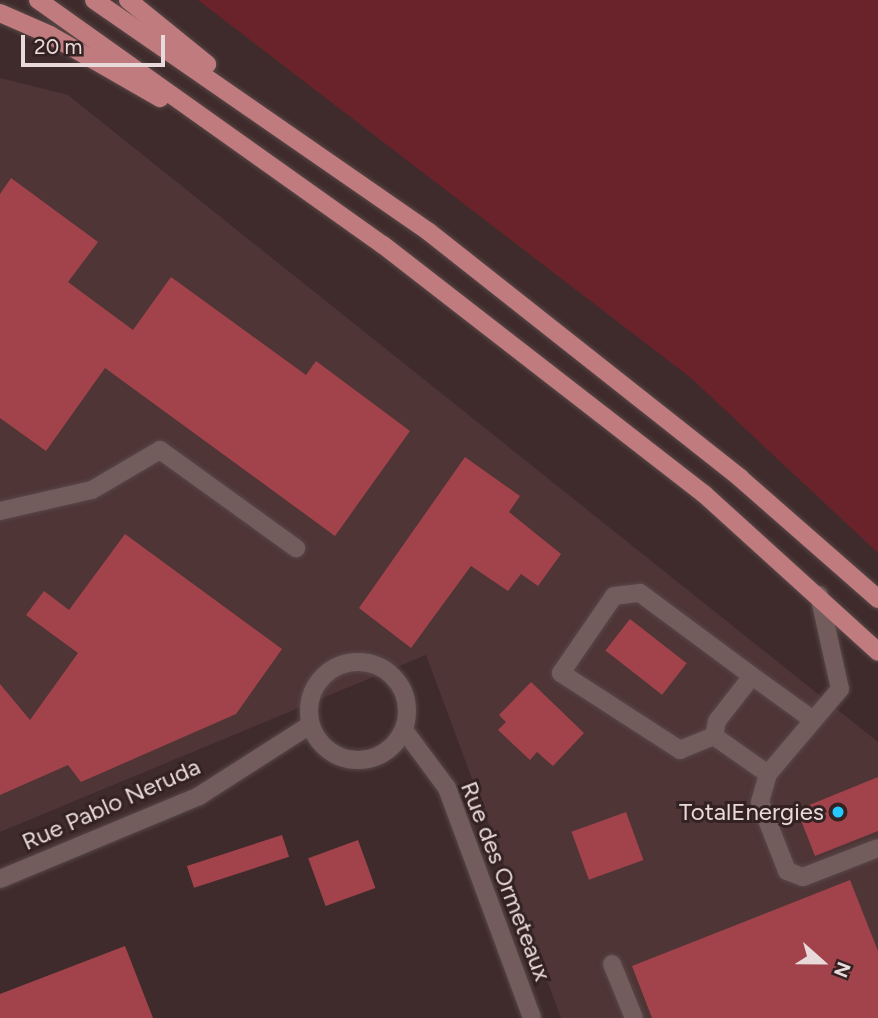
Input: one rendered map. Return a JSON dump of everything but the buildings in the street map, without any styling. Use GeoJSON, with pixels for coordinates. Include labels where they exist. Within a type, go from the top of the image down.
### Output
{"type":"FeatureCollection","features":[{"type":"Feature","properties":{"kind":"main road"},"geometry":{"type":"LineString","coordinates":[[38,0],[307,189],[704,494],[819,595],[878,652]]}},
{"type":"Feature","properties":{"kind":"main road"},"geometry":{"type":"LineString","coordinates":[[94,0],[429,232],[740,478],[878,600]]}},
{"type":"Feature","properties":{"kind":"main road"},"geometry":{"type":"LineString","coordinates":[[128,0],[302,142]]}},
{"type":"Feature","properties":{"kind":"main road"},"geometry":{"type":"LineString","coordinates":[[0,13],[115,70],[307,189]]}},
{"type":"Feature","properties":{"kind":"street"},"geometry":{"type":"LineString","coordinates":[[0,511],[92,490],[160,450],[296,548]]}},
{"type":"Feature","properties":{"kind":"street"},"geometry":{"type":"LineString","coordinates":[[714,736],[680,750],[561,673],[614,596],[640,593],[814,720]]}},
{"type":"Feature","properties":{"kind":"street"},"geometry":{"type":"LineString","coordinates":[[819,595],[840,689],[768,774],[760,802],[787,871],[803,877],[878,848]]}},
{"type":"Feature","properties":{"kind":"street"},"geometry":{"type":"LineString","coordinates":[[352,662],[377,666],[397,681],[405,696],[404,730],[384,753],[356,761],[327,750],[310,725],[313,692],[322,677],[352,662]]}},
{"type":"Feature","properties":{"kind":"street"},"geometry":{"type":"LineString","coordinates":[[714,736],[717,721],[752,676]]}},
{"type":"Feature","properties":{"kind":"street","name":"Rue Pablo Neruda"},"geometry":{"type":"LineString","coordinates":[[0,879],[199,796],[310,725]]}},
{"type":"Feature","properties":{"kind":"street","name":"Rue des Ormeteaux"},"geometry":{"type":"LineString","coordinates":[[404,730],[447,788],[532,1018]]}},
{"type":"Feature","properties":{"kind":"street"},"geometry":{"type":"LineString","coordinates":[[714,736],[768,774]]}},
{"type":"Feature","properties":{"kind":"street"},"geometry":{"type":"LineString","coordinates":[[612,964],[634,1018]]}},
{"type":"Feature","properties":{"kind":"shaded area"},"geometry":{"type":"Polygon","coordinates":[[[198,0],[878,0],[878,553],[691,378],[198,0]]]}},
{"type":"Feature","properties":{"kind":"shaded area"},"geometry":{"type":"Polygon","coordinates":[[[0,78],[68,95],[878,742],[878,1018],[561,1018],[426,655],[0,832],[0,78]]]}},
{"type":"Feature","properties":{"kind":"place","name":"TotalEnergies"},"geometry":{"type":"Point","coordinates":[838,812]}}]}
